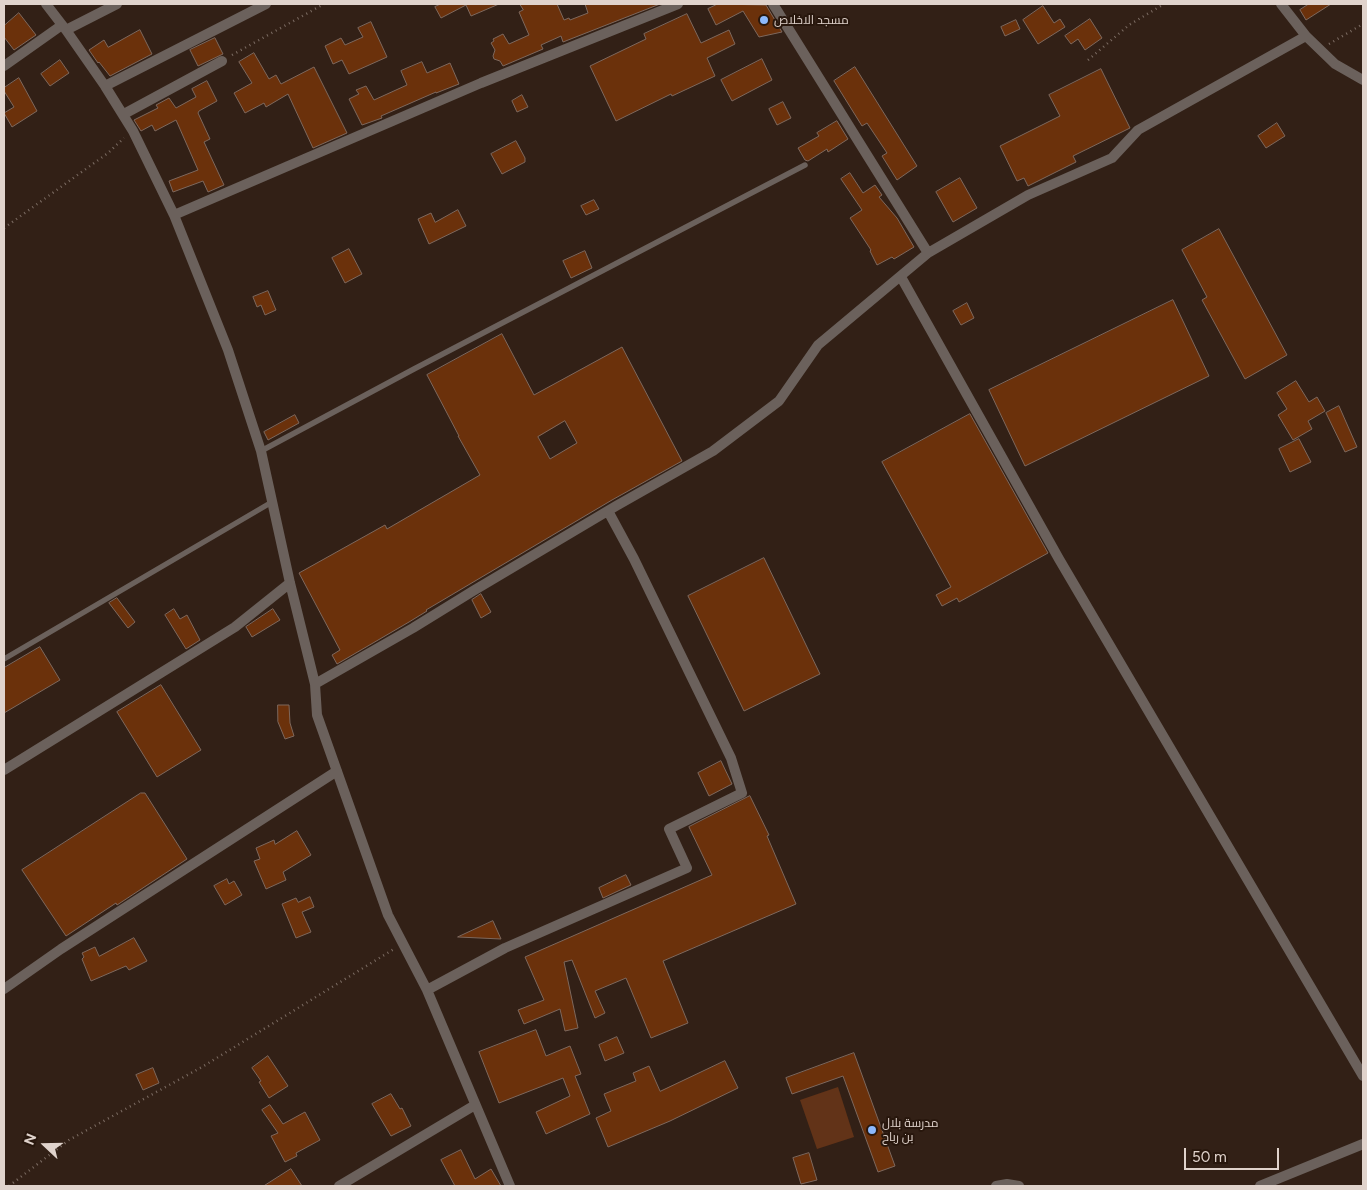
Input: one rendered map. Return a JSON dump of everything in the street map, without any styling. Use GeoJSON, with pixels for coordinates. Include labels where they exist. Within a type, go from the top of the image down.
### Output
{"type":"FeatureCollection","features":[{"type":"Feature","properties":{"kind":"street"},"geometry":{"type":"LineString","coordinates":[[46,4],[105,86],[133,131],[174,215],[228,350],[261,451],[290,583],[315,684],[317,715],[388,915],[427,990],[510,1186]]}},
{"type":"Feature","properties":{"kind":"street"},"geometry":{"type":"LineString","coordinates":[[4,66],[64,27],[117,4]]}},
{"type":"Feature","properties":{"kind":"street"},"geometry":{"type":"LineString","coordinates":[[105,86],[266,4]]}},
{"type":"Feature","properties":{"kind":"street"},"geometry":{"type":"LineString","coordinates":[[174,215],[472,87],[678,4]]}},
{"type":"Feature","properties":{"kind":"street"},"geometry":{"type":"LineString","coordinates":[[773,4],[928,253]]}},
{"type":"Feature","properties":{"kind":"street"},"geometry":{"type":"LineString","coordinates":[[1281,4],[1319,50],[1335,64],[1363,80]]}},
{"type":"Feature","properties":{"kind":"street"},"geometry":{"type":"LineString","coordinates":[[315,684],[714,451],[779,401],[818,344],[928,253],[1028,195],[1112,158],[1138,130],[1306,36]]}},
{"type":"Feature","properties":{"kind":"street"},"geometry":{"type":"LineString","coordinates":[[124,114],[222,61]]}},
{"type":"Feature","properties":{"kind":"street"},"geometry":{"type":"LineString","coordinates":[[901,277],[1059,559],[1363,1076]]}},
{"type":"Feature","properties":{"kind":"street"},"geometry":{"type":"LineString","coordinates":[[427,990],[505,948],[687,868],[669,829],[742,793],[730,758],[634,558],[608,512]]}},
{"type":"Feature","properties":{"kind":"street"},"geometry":{"type":"LineString","coordinates":[[4,770],[235,627],[290,583]]}},
{"type":"Feature","properties":{"kind":"street"},"geometry":{"type":"LineString","coordinates":[[4,988],[337,770]]}},
{"type":"Feature","properties":{"kind":"street"},"geometry":{"type":"LineString","coordinates":[[339,1186],[475,1105]]}},
{"type":"Feature","properties":{"kind":"street"},"geometry":{"type":"LineString","coordinates":[[1260,1186],[1363,1144]]}},
{"type":"Feature","properties":{"kind":"street"},"geometry":{"type":"LineString","coordinates":[[996,1186],[1007,1184],[1019,1186]]}},
{"type":"Feature","properties":{"kind":"lane"},"geometry":{"type":"LineString","coordinates":[[261,451],[805,165]]}},
{"type":"Feature","properties":{"kind":"lane"},"geometry":{"type":"LineString","coordinates":[[4,659],[272,502]]}},
{"type":"Feature","properties":{"kind":"path"},"geometry":{"type":"LineString","coordinates":[[222,61],[324,4]]}},
{"type":"Feature","properties":{"kind":"path"},"geometry":{"type":"LineString","coordinates":[[1088,60],[1129,25],[1164,4]]}},
{"type":"Feature","properties":{"kind":"path"},"geometry":{"type":"LineString","coordinates":[[1319,50],[1363,24]]}},
{"type":"Feature","properties":{"kind":"path"},"geometry":{"type":"LineString","coordinates":[[4,228],[108,153],[133,131]]}},
{"type":"Feature","properties":{"kind":"path"},"geometry":{"type":"LineString","coordinates":[[9,1186],[69,1140],[202,1067],[403,943]]}},
{"type":"Feature","properties":{"kind":"shaded area"},"geometry":{"type":"Polygon","coordinates":[[[838,1087],[854,1137],[817,1149],[800,1100],[838,1087]]]}},
{"type":"Feature","properties":{"kind":"building"},"geometry":{"type":"Polygon","coordinates":[[[441,4],[499,4],[471,16],[466,5],[441,18],[435,7],[441,4]]]}},
{"type":"Feature","properties":{"kind":"building"},"geometry":{"type":"Polygon","coordinates":[[[520,4],[557,4],[564,20],[569,18],[570,20],[588,13],[585,4],[660,4],[563,42],[561,36],[541,45],[543,49],[503,66],[500,61],[494,59],[495,50],[491,43],[494,41],[493,39],[503,34],[509,44],[529,35],[519,12],[523,10],[520,4]]]}},
{"type":"Feature","properties":{"kind":"building","name":"مسجد الاخلاص"},"geometry":{"type":"Polygon","coordinates":[[[718,4],[766,5],[782,32],[759,37],[743,11],[716,25],[708,9],[718,4]]]}},
{"type":"Feature","properties":{"kind":"building"},"geometry":{"type":"Polygon","coordinates":[[[1309,4],[1331,4],[1306,20],[1300,10],[1309,4]]]}},
{"type":"Feature","properties":{"kind":"building"},"geometry":{"type":"Polygon","coordinates":[[[1043,6],[1054,23],[1060,19],[1065,27],[1038,44],[1023,20],[1043,6]]]}},
{"type":"Feature","properties":{"kind":"building"},"geometry":{"type":"Polygon","coordinates":[[[19,13],[36,35],[14,50],[4,37],[4,26],[19,13]]]}},
{"type":"Feature","properties":{"kind":"building"},"geometry":{"type":"Polygon","coordinates":[[[687,14],[701,43],[729,30],[735,44],[707,58],[715,76],[672,96],[671,94],[616,121],[590,66],[646,39],[644,34],[687,14]]]}},
{"type":"Feature","properties":{"kind":"building"},"geometry":{"type":"Polygon","coordinates":[[[1090,19],[1102,38],[1085,50],[1078,39],[1071,44],[1065,36],[1090,19]]]}},
{"type":"Feature","properties":{"kind":"building"},"geometry":{"type":"Polygon","coordinates":[[[1016,20],[1020,29],[1005,36],[1001,27],[1016,20]]]}},
{"type":"Feature","properties":{"kind":"building"},"geometry":{"type":"Polygon","coordinates":[[[371,22],[387,57],[349,74],[342,60],[333,64],[325,46],[341,38],[345,45],[363,37],[358,28],[371,22]]]}},
{"type":"Feature","properties":{"kind":"building"},"geometry":{"type":"Polygon","coordinates":[[[140,30],[152,54],[110,76],[89,50],[104,40],[108,47],[140,30]]]}},
{"type":"Feature","properties":{"kind":"building"},"geometry":{"type":"Polygon","coordinates":[[[215,38],[223,54],[198,66],[190,50],[215,38]]]}},
{"type":"Feature","properties":{"kind":"building"},"geometry":{"type":"Polygon","coordinates":[[[254,53],[269,79],[276,75],[281,84],[314,67],[347,133],[313,148],[288,94],[266,107],[264,103],[245,113],[234,93],[252,83],[239,62],[254,53]]]}},
{"type":"Feature","properties":{"kind":"building"},"geometry":{"type":"Polygon","coordinates":[[[762,59],[772,80],[732,101],[721,80],[762,59]]]}},
{"type":"Feature","properties":{"kind":"building"},"geometry":{"type":"Polygon","coordinates":[[[60,60],[69,73],[50,86],[41,74],[60,60]]]}},
{"type":"Feature","properties":{"kind":"building"},"geometry":{"type":"Polygon","coordinates":[[[422,62],[427,73],[450,63],[459,84],[436,92],[381,116],[382,118],[362,125],[349,99],[359,94],[356,90],[366,86],[374,100],[407,85],[401,71],[422,62]]]}},
{"type":"Feature","properties":{"kind":"building"},"geometry":{"type":"Polygon","coordinates":[[[855,67],[917,166],[897,180],[882,156],[887,153],[867,123],[862,126],[834,81],[855,67]]]}},
{"type":"Feature","properties":{"kind":"building"},"geometry":{"type":"Polygon","coordinates":[[[1101,69],[1130,128],[1073,156],[1076,162],[1028,186],[1024,178],[1017,181],[1000,146],[1060,116],[1049,95],[1101,69]]]}},
{"type":"Feature","properties":{"kind":"building"},"geometry":{"type":"Polygon","coordinates":[[[19,78],[37,111],[12,127],[4,113],[14,107],[4,88],[19,78]]]}},
{"type":"Feature","properties":{"kind":"building"},"geometry":{"type":"Polygon","coordinates":[[[207,81],[217,101],[198,113],[210,139],[204,142],[224,185],[208,192],[203,181],[173,192],[169,181],[198,170],[176,120],[155,131],[152,125],[141,131],[134,120],[158,108],[156,105],[169,98],[176,108],[196,97],[192,89],[207,81]]]}},
{"type":"Feature","properties":{"kind":"building"},"geometry":{"type":"Polygon","coordinates":[[[522,95],[528,107],[517,112],[512,101],[522,95]]]}},
{"type":"Feature","properties":{"kind":"building"},"geometry":{"type":"Polygon","coordinates":[[[783,102],[791,118],[777,125],[769,109],[783,102]]]}},
{"type":"Feature","properties":{"kind":"building"},"geometry":{"type":"Polygon","coordinates":[[[837,121],[848,139],[828,152],[827,149],[808,161],[805,160],[798,148],[819,136],[817,133],[837,121]]]}},
{"type":"Feature","properties":{"kind":"building"},"geometry":{"type":"Polygon","coordinates":[[[1277,123],[1285,136],[1266,148],[1258,136],[1277,123]]]}},
{"type":"Feature","properties":{"kind":"building"},"geometry":{"type":"Polygon","coordinates":[[[516,141],[525,158],[525,162],[502,174],[491,154],[516,141]]]}},
{"type":"Feature","properties":{"kind":"building"},"geometry":{"type":"Polygon","coordinates":[[[850,173],[863,193],[875,185],[882,195],[879,197],[897,218],[914,247],[894,259],[892,257],[877,265],[871,250],[850,218],[862,210],[841,179],[850,173]]]}},
{"type":"Feature","properties":{"kind":"building"},"geometry":{"type":"Polygon","coordinates":[[[960,178],[977,208],[953,222],[936,192],[960,178]]]}},
{"type":"Feature","properties":{"kind":"building"},"geometry":{"type":"Polygon","coordinates":[[[594,200],[599,209],[586,215],[581,206],[594,200]]]}},
{"type":"Feature","properties":{"kind":"building"},"geometry":{"type":"Polygon","coordinates":[[[458,210],[466,226],[429,244],[418,219],[431,213],[435,222],[458,210]]]}},
{"type":"Feature","properties":{"kind":"building"},"geometry":{"type":"Polygon","coordinates":[[[1219,229],[1287,355],[1245,379],[1202,300],[1207,297],[1182,250],[1219,229]]]}},
{"type":"Feature","properties":{"kind":"building"},"geometry":{"type":"Polygon","coordinates":[[[349,249],[362,274],[345,283],[332,258],[349,249]]]}},
{"type":"Feature","properties":{"kind":"building"},"geometry":{"type":"Polygon","coordinates":[[[585,251],[592,268],[571,278],[563,261],[585,251]]]}},
{"type":"Feature","properties":{"kind":"building"},"geometry":{"type":"Polygon","coordinates":[[[268,291],[276,310],[265,315],[261,305],[257,307],[253,297],[268,291]]]}},
{"type":"Feature","properties":{"kind":"building"},"geometry":{"type":"Polygon","coordinates":[[[1173,300],[1209,376],[1025,466],[989,390],[1173,300]]]}},
{"type":"Feature","properties":{"kind":"building"},"geometry":{"type":"Polygon","coordinates":[[[967,303],[974,318],[961,325],[953,311],[967,303]]]}},
{"type":"Feature","properties":{"kind":"building"},"geometry":{"type":"Polygon","coordinates":[[[502,334],[534,395],[622,347],[682,461],[612,500],[337,664],[332,655],[340,650],[299,573],[385,525],[387,529],[480,475],[427,375],[502,334]],[[565,421],[538,437],[550,459],[577,443],[565,421]]]}},
{"type":"Feature","properties":{"kind":"building"},"geometry":{"type":"Polygon","coordinates":[[[1296,381],[1309,402],[1317,397],[1325,411],[1308,421],[1312,429],[1293,440],[1278,415],[1287,409],[1277,393],[1296,381]]]}},
{"type":"Feature","properties":{"kind":"building"},"geometry":{"type":"Polygon","coordinates":[[[1339,406],[1357,447],[1345,452],[1326,413],[1339,406]]]}},
{"type":"Feature","properties":{"kind":"building"},"geometry":{"type":"Polygon","coordinates":[[[970,414],[1048,553],[959,602],[957,598],[942,606],[936,595],[951,587],[882,462],[970,414]]]}},
{"type":"Feature","properties":{"kind":"building"},"geometry":{"type":"Polygon","coordinates":[[[295,415],[299,423],[268,440],[264,432],[295,415]]]}},
{"type":"Feature","properties":{"kind":"building"},"geometry":{"type":"Polygon","coordinates":[[[1299,439],[1311,462],[1290,472],[1279,449],[1299,439]]]}},
{"type":"Feature","properties":{"kind":"building"},"geometry":{"type":"Polygon","coordinates":[[[764,558],[820,674],[744,711],[688,596],[764,558]]]}},
{"type":"Feature","properties":{"kind":"building"},"geometry":{"type":"Polygon","coordinates":[[[481,594],[491,612],[481,618],[472,600],[481,594]]]}},
{"type":"Feature","properties":{"kind":"building"},"geometry":{"type":"Polygon","coordinates":[[[117,598],[135,622],[128,628],[109,603],[117,598]]]}},
{"type":"Feature","properties":{"kind":"building"},"geometry":{"type":"Polygon","coordinates":[[[174,609],[180,619],[187,615],[200,640],[186,649],[165,615],[174,609]]]}},
{"type":"Feature","properties":{"kind":"building"},"geometry":{"type":"Polygon","coordinates":[[[273,609],[280,620],[252,637],[246,627],[273,609]]]}},
{"type":"Feature","properties":{"kind":"building"},"geometry":{"type":"Polygon","coordinates":[[[40,647],[60,680],[4,713],[4,668],[40,647]]]}},
{"type":"Feature","properties":{"kind":"building"},"geometry":{"type":"Polygon","coordinates":[[[161,685],[201,750],[157,777],[117,712],[161,685]]]}},
{"type":"Feature","properties":{"kind":"building"},"geometry":{"type":"Polygon","coordinates":[[[278,705],[289,705],[290,723],[294,736],[285,739],[278,722],[278,705]]]}},
{"type":"Feature","properties":{"kind":"building"},"geometry":{"type":"Polygon","coordinates":[[[721,761],[732,784],[709,796],[698,773],[721,761]]]}},
{"type":"Feature","properties":{"kind":"building"},"geometry":{"type":"Polygon","coordinates":[[[141,793],[145,793],[187,859],[66,936],[22,870],[141,793]]]}},
{"type":"Feature","properties":{"kind":"building"},"geometry":{"type":"Polygon","coordinates":[[[750,796],[769,835],[767,836],[796,904],[663,961],[688,1023],[651,1038],[626,978],[595,991],[605,1013],[595,1018],[572,960],[564,962],[578,1028],[565,1031],[560,1009],[524,1024],[518,1010],[544,1000],[525,957],[712,875],[689,827],[750,796]]]}},
{"type":"Feature","properties":{"kind":"building"},"geometry":{"type":"Polygon","coordinates":[[[297,831],[311,855],[283,872],[286,880],[266,889],[254,861],[260,859],[256,848],[274,840],[275,844],[297,831]]]}},
{"type":"Feature","properties":{"kind":"building"},"geometry":{"type":"Polygon","coordinates":[[[626,875],[631,885],[603,898],[599,888],[626,875]]]}},
{"type":"Feature","properties":{"kind":"building"},"geometry":{"type":"Polygon","coordinates":[[[227,879],[229,884],[234,881],[242,895],[225,905],[214,886],[227,879]]]}},
{"type":"Feature","properties":{"kind":"building"},"geometry":{"type":"Polygon","coordinates":[[[310,897],[314,907],[302,912],[311,932],[296,938],[282,904],[296,898],[298,902],[310,897]]]}},
{"type":"Feature","properties":{"kind":"building"},"geometry":{"type":"Polygon","coordinates":[[[493,921],[501,939],[458,937],[493,921]]]}},
{"type":"Feature","properties":{"kind":"building"},"geometry":{"type":"Polygon","coordinates":[[[134,938],[147,961],[129,970],[126,966],[91,981],[82,959],[84,957],[82,953],[95,947],[99,956],[134,938]]]}},
{"type":"Feature","properties":{"kind":"building"},"geometry":{"type":"Polygon","coordinates":[[[536,1030],[546,1056],[570,1046],[581,1074],[575,1076],[590,1114],[546,1134],[536,1112],[570,1096],[563,1078],[499,1103],[479,1052],[536,1030]]]}},
{"type":"Feature","properties":{"kind":"building"},"geometry":{"type":"Polygon","coordinates":[[[617,1037],[624,1053],[605,1061],[599,1045],[617,1037]]]}},
{"type":"Feature","properties":{"kind":"building","name":"مدرسة بلال بن رباح"},"geometry":{"type":"Polygon","coordinates":[[[854,1053],[895,1166],[878,1172],[843,1076],[792,1094],[786,1078],[854,1053]]]}},
{"type":"Feature","properties":{"kind":"building"},"geometry":{"type":"Polygon","coordinates":[[[268,1056],[288,1086],[269,1098],[252,1068],[268,1056]]]}},
{"type":"Feature","properties":{"kind":"building"},"geometry":{"type":"Polygon","coordinates":[[[725,1061],[738,1088],[670,1121],[608,1147],[596,1118],[611,1111],[604,1094],[636,1081],[633,1073],[649,1066],[660,1091],[725,1061]]]}},
{"type":"Feature","properties":{"kind":"building"},"geometry":{"type":"Polygon","coordinates":[[[153,1068],[159,1083],[143,1090],[136,1075],[153,1068]]]}},
{"type":"Feature","properties":{"kind":"building"},"geometry":{"type":"Polygon","coordinates":[[[391,1094],[400,1109],[402,1108],[411,1126],[391,1136],[372,1104],[391,1094]]]}},
{"type":"Feature","properties":{"kind":"building"},"geometry":{"type":"Polygon","coordinates":[[[270,1105],[283,1124],[305,1112],[320,1140],[296,1153],[297,1156],[285,1162],[271,1136],[278,1133],[262,1110],[270,1105]]]}},
{"type":"Feature","properties":{"kind":"building"},"geometry":{"type":"Polygon","coordinates":[[[461,1150],[475,1179],[491,1169],[501,1186],[455,1186],[441,1160],[461,1150]]]}},
{"type":"Feature","properties":{"kind":"building"},"geometry":{"type":"Polygon","coordinates":[[[809,1153],[817,1180],[801,1184],[793,1158],[809,1153]]]}},
{"type":"Feature","properties":{"kind":"building"},"geometry":{"type":"Polygon","coordinates":[[[291,1169],[302,1186],[264,1186],[291,1169]]]}},
{"type":"Feature","properties":{"kind":"place","name":"مسجد الاخلاص"},"geometry":{"type":"Point","coordinates":[764,20]}},
{"type":"Feature","properties":{"kind":"place","name":"مدرسة بلال بن رباح"},"geometry":{"type":"Point","coordinates":[872,1130]}}]}
